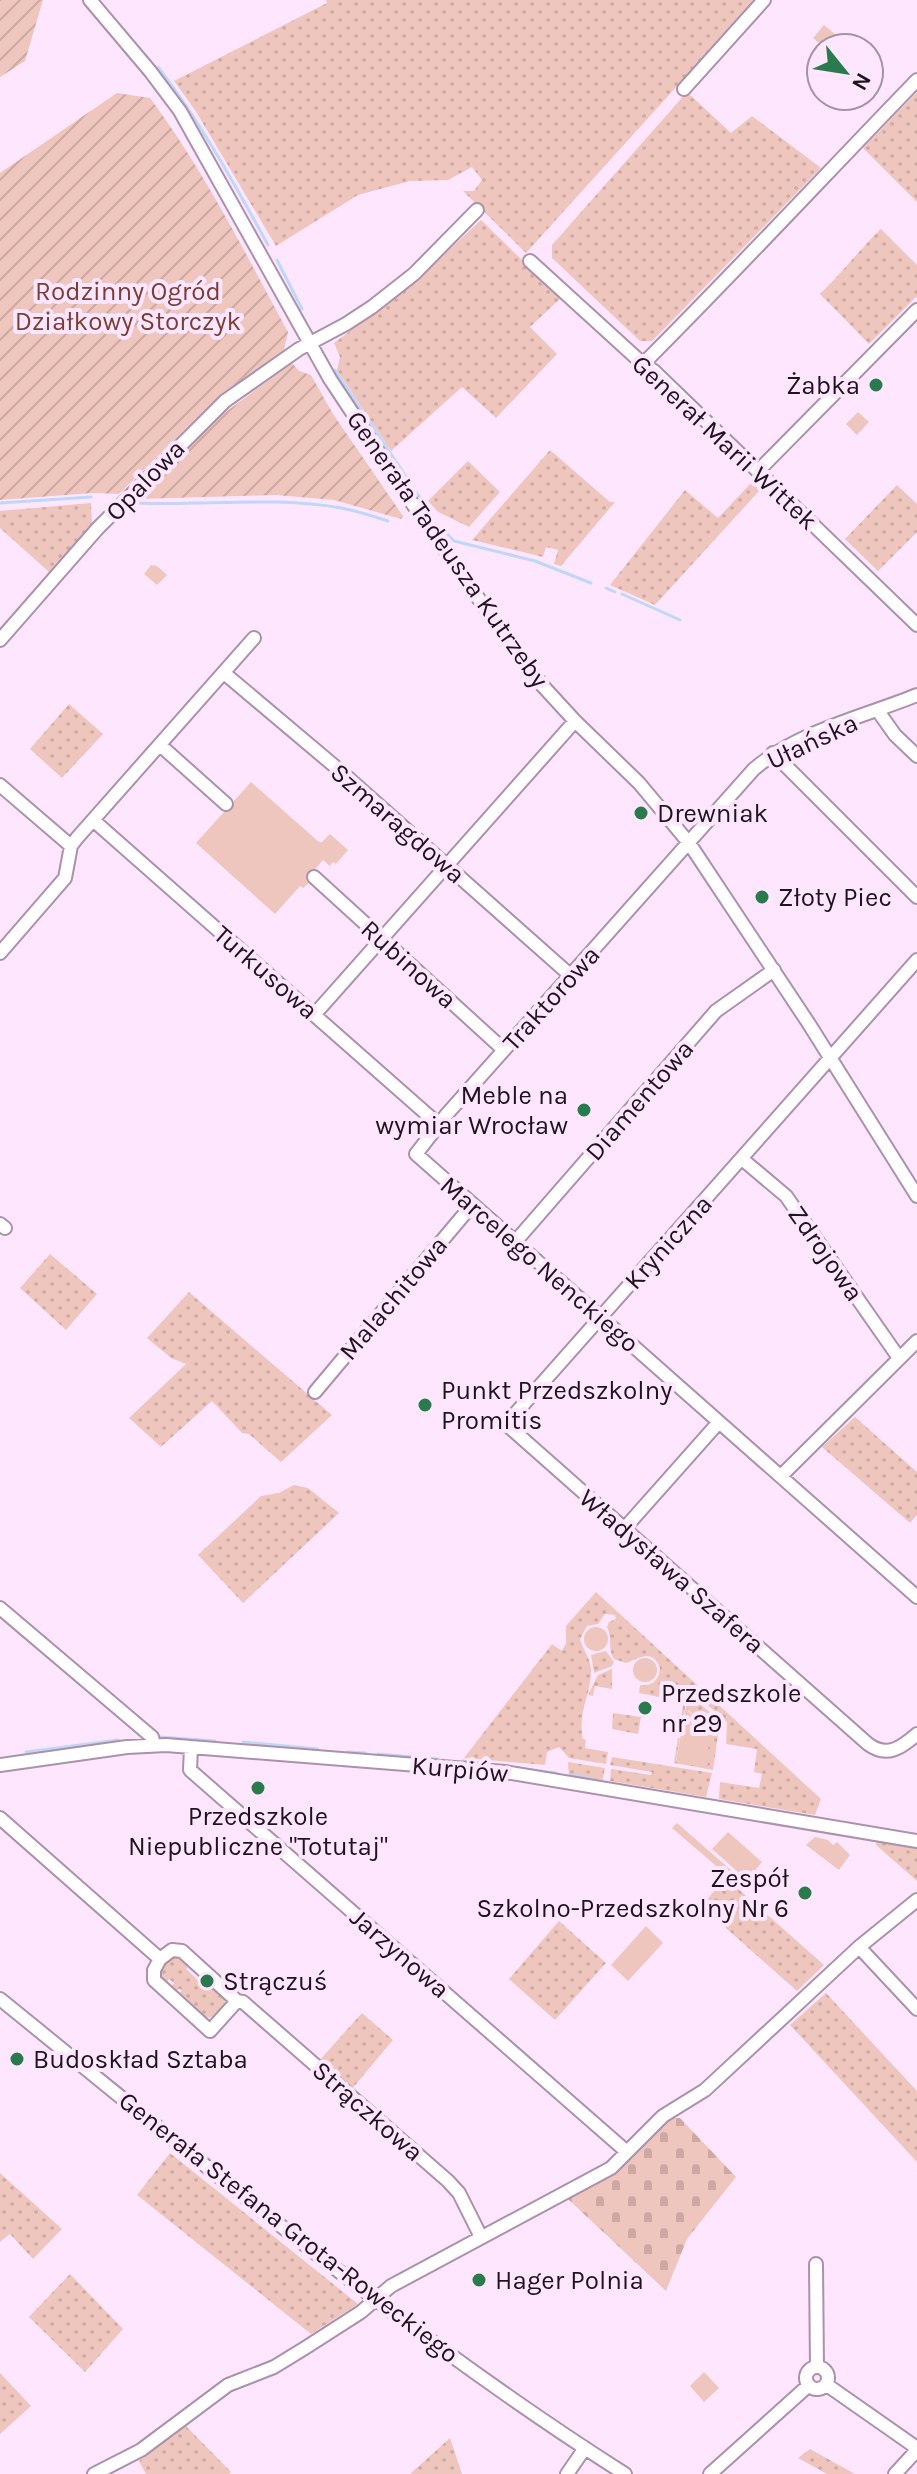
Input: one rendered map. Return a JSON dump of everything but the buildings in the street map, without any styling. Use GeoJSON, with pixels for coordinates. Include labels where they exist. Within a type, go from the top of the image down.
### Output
{"type":"FeatureCollection","features":[{"type":"Feature","properties":{"kind":"street","name":"Generała Tadeusza Kutrzeby"},"geometry":{"type":"LineString","coordinates":[[90,0],[180,111],[310,343],[362,428],[483,605],[532,673],[575,721],[639,783],[689,843],[774,970],[917,1196]]}},
{"type":"Feature","properties":{"kind":"street"},"geometry":{"type":"LineString","coordinates":[[684,89],[764,0]]}},
{"type":"Feature","properties":{"kind":"street"},"geometry":{"type":"LineString","coordinates":[[643,364],[917,80]]}},
{"type":"Feature","properties":{"kind":"street","name":"Opalowa"},"geometry":{"type":"LineString","coordinates":[[0,640],[98,528],[225,401],[390,293],[414,274],[477,210]]}},
{"type":"Feature","properties":{"kind":"street","name":"Generał Marii Wittek"},"geometry":{"type":"LineString","coordinates":[[530,261],[654,371],[917,625]]}},
{"type":"Feature","properties":{"kind":"street"},"geometry":{"type":"LineString","coordinates":[[758,471],[917,310]]}},
{"type":"Feature","properties":{"kind":"street"},"geometry":{"type":"LineString","coordinates":[[0,953],[65,878],[71,846],[254,638]]}},
{"type":"Feature","properties":{"kind":"street","name":"Szmaragdowa"},"geometry":{"type":"LineString","coordinates":[[224,673],[570,975]]}},
{"type":"Feature","properties":{"kind":"street","name":"Ułańska"},"geometry":{"type":"LineString","coordinates":[[689,843],[754,769],[773,753],[917,695]]}},
{"type":"Feature","properties":{"kind":"street"},"geometry":{"type":"LineString","coordinates":[[878,711],[893,732],[917,756]]}},
{"type":"Feature","properties":{"kind":"street"},"geometry":{"type":"LineString","coordinates":[[314,1015],[575,721]]}},
{"type":"Feature","properties":{"kind":"street"},"geometry":{"type":"LineString","coordinates":[[160,745],[226,804]]}},
{"type":"Feature","properties":{"kind":"street"},"geometry":{"type":"LineString","coordinates":[[773,753],[917,897]]}},
{"type":"Feature","properties":{"kind":"street"},"geometry":{"type":"LineString","coordinates":[[0,785],[71,846]]}},
{"type":"Feature","properties":{"kind":"street","name":"Turkusowa"},"geometry":{"type":"LineString","coordinates":[[93,820],[438,1124]]}},
{"type":"Feature","properties":{"kind":"street","name":"Traktorowa"},"geometry":{"type":"LineString","coordinates":[[416,1154],[438,1124],[689,843]]}},
{"type":"Feature","properties":{"kind":"street","name":"Rubinowa"},"geometry":{"type":"LineString","coordinates":[[314,877],[504,1050]]}},
{"type":"Feature","properties":{"kind":"street","name":"Kryniczna"},"geometry":{"type":"LineString","coordinates":[[506,1424],[917,960]]}},
{"type":"Feature","properties":{"kind":"street","name":"Diamentowa"},"geometry":{"type":"LineString","coordinates":[[515,1242],[716,1011],[774,970]]}},
{"type":"Feature","properties":{"kind":"street","name":"Marcelego Nenckiego"},"geometry":{"type":"LineString","coordinates":[[416,1154],[917,1597]]}},
{"type":"Feature","properties":{"kind":"street","name":"Zdrojowa"},"geometry":{"type":"LineString","coordinates":[[742,1159],[786,1196],[899,1358]]}},
{"type":"Feature","properties":{"kind":"street","name":"Malachitowa"},"geometry":{"type":"LineString","coordinates":[[315,1392],[472,1205]]}},
{"type":"Feature","properties":{"kind":"street"},"geometry":{"type":"LineString","coordinates":[[781,1476],[917,1341]]}},
{"type":"Feature","properties":{"kind":"street"},"geometry":{"type":"LineString","coordinates":[[624,1529],[719,1422]]}},
{"type":"Feature","properties":{"kind":"street","name":"Władysława Szafera"},"geometry":{"type":"LineString","coordinates":[[506,1424],[875,1749],[885,1752],[897,1750],[917,1734]]}},
{"type":"Feature","properties":{"kind":"street"},"geometry":{"type":"LineString","coordinates":[[0,1608],[152,1737],[154,1745]]}},
{"type":"Feature","properties":{"kind":"street"},"geometry":{"type":"LineString","coordinates":[[135,1746],[136,1724]]}},
{"type":"Feature","properties":{"kind":"street","name":"Kurpiów"},"geometry":{"type":"LineString","coordinates":[[0,1761],[154,1745],[505,1772],[917,1841]]}},
{"type":"Feature","properties":{"kind":"street","name":"Jarzynowa"},"geometry":{"type":"LineString","coordinates":[[191,1747],[190,1770],[627,2152]]}},
{"type":"Feature","properties":{"kind":"street"},"geometry":{"type":"LineString","coordinates":[[0,1818],[160,1959],[154,1970],[154,1980],[210,2031],[237,2001]]}},
{"type":"Feature","properties":{"kind":"street"},"geometry":{"type":"LineString","coordinates":[[94,2474],[129,2458],[220,2390],[274,2367],[361,2312],[391,2286],[611,2168],[663,2116],[713,2083],[859,1947],[917,1900]]}},
{"type":"Feature","properties":{"kind":"street"},"geometry":{"type":"LineString","coordinates":[[859,1947],[917,2009]]}},
{"type":"Feature","properties":{"kind":"street","name":"Strączkowa"},"geometry":{"type":"LineString","coordinates":[[160,1959],[172,1950],[182,1951],[237,2001],[243,2002],[448,2181],[459,2193],[481,2237]]}},
{"type":"Feature","properties":{"kind":"street","name":"Generała Stefana Grota-Roweckiego"},"geometry":{"type":"LineString","coordinates":[[0,1999],[375,2300],[625,2474]]}},
{"type":"Feature","properties":{"kind":"street"},"geometry":{"type":"LineString","coordinates":[[816,2264],[817,2367]]}},
{"type":"Feature","properties":{"kind":"street"},"geometry":{"type":"LineString","coordinates":[[817,2367],[827,2372],[827,2385]]}},
{"type":"Feature","properties":{"kind":"street"},"geometry":{"type":"LineString","coordinates":[[817,2367],[808,2372],[806,2378],[809,2385],[819,2389],[827,2385]]}},
{"type":"Feature","properties":{"kind":"street"},"geometry":{"type":"LineString","coordinates":[[710,2474],[809,2385]]}},
{"type":"Feature","properties":{"kind":"street"},"geometry":{"type":"LineString","coordinates":[[827,2385],[917,2449],[895,2474]]}},
{"type":"Feature","properties":{"kind":"street"},"geometry":{"type":"LineString","coordinates":[[567,2474],[585,2448]]}},
{"type":"Feature","properties":{"kind":"green space"},"geometry":{"type":"Polygon","coordinates":[[[0,0],[43,0],[25,61],[0,77],[0,0]]]}},
{"type":"Feature","properties":{"kind":"green space"},"geometry":{"type":"Polygon","coordinates":[[[326,0],[755,0],[526,253],[463,191],[474,191],[482,180],[472,167],[448,180],[410,181],[358,195],[276,246],[195,110],[174,81],[327,3],[326,0]]]}},
{"type":"Feature","properties":{"kind":"green space"},"geometry":{"type":"Polygon","coordinates":[[[824,25],[833,32],[818,32],[824,25]]]}},
{"type":"Feature","properties":{"kind":"green space"},"geometry":{"type":"Polygon","coordinates":[[[687,92],[731,133],[752,116],[821,168],[652,341],[640,341],[552,258],[552,245],[687,92]]]}},
{"type":"Feature","properties":{"kind":"green space"},"geometry":{"type":"Polygon","coordinates":[[[917,92],[917,202],[863,148],[917,92]]]}},
{"type":"Feature","properties":{"kind":"green space","name":"Rodzinny Ogród Działkowy Storczyk"},"geometry":{"type":"Polygon","coordinates":[[[117,93],[150,98],[170,125],[223,212],[288,332],[284,350],[219,396],[119,494],[0,500],[0,173],[117,93]]]}},
{"type":"Feature","properties":{"kind":"green space"},"geometry":{"type":"Polygon","coordinates":[[[481,220],[561,298],[530,327],[557,354],[496,418],[462,387],[391,451],[337,370],[340,357],[334,343],[411,285],[481,220]]]}},
{"type":"Feature","properties":{"kind":"green space"},"geometry":{"type":"Polygon","coordinates":[[[881,229],[917,265],[917,296],[869,344],[820,294],[881,229]]]}},
{"type":"Feature","properties":{"kind":"green space","name":"Rodzinny Ogród Działkowy Storczyk"},"geometry":{"type":"Polygon","coordinates":[[[292,363],[299,371],[311,375],[333,414],[403,516],[401,519],[334,500],[276,495],[137,499],[223,414],[292,363]]]}},
{"type":"Feature","properties":{"kind":"green space"},"geometry":{"type":"Polygon","coordinates":[[[858,412],[869,422],[857,435],[846,424],[858,412]]]}},
{"type":"Feature","properties":{"kind":"green space"},"geometry":{"type":"Polygon","coordinates":[[[550,450],[610,502],[615,502],[561,566],[554,564],[558,550],[546,547],[543,557],[472,540],[550,450]]]}},
{"type":"Feature","properties":{"kind":"green space"},"geometry":{"type":"Polygon","coordinates":[[[468,461],[500,492],[469,527],[438,512],[428,501],[468,461]]]}},
{"type":"Feature","properties":{"kind":"green space"},"geometry":{"type":"Polygon","coordinates":[[[752,482],[760,490],[655,605],[610,585],[685,490],[718,518],[752,482]]]}},
{"type":"Feature","properties":{"kind":"green space"},"geometry":{"type":"Polygon","coordinates":[[[897,485],[917,504],[917,532],[878,571],[845,539],[897,485]]]}},
{"type":"Feature","properties":{"kind":"green space"},"geometry":{"type":"Polygon","coordinates":[[[91,503],[92,524],[49,572],[0,528],[0,511],[91,503]]]}},
{"type":"Feature","properties":{"kind":"green space"},"geometry":{"type":"Polygon","coordinates":[[[151,565],[167,575],[157,585],[144,574],[151,565]]]}},
{"type":"Feature","properties":{"kind":"green space"},"geometry":{"type":"Polygon","coordinates":[[[69,704],[103,734],[62,778],[30,749],[69,704]]]}},
{"type":"Feature","properties":{"kind":"green space"},"geometry":{"type":"Polygon","coordinates":[[[251,782],[319,842],[330,834],[348,850],[336,864],[333,862],[330,866],[323,860],[310,875],[311,881],[303,888],[300,886],[275,914],[196,843],[251,782]]]}},
{"type":"Feature","properties":{"kind":"green space"},"geometry":{"type":"Polygon","coordinates":[[[50,1254],[97,1294],[66,1330],[20,1288],[50,1254]]]}},
{"type":"Feature","properties":{"kind":"green space"},"geometry":{"type":"Polygon","coordinates":[[[189,1292],[332,1415],[281,1462],[249,1434],[242,1433],[212,1401],[161,1447],[129,1418],[186,1364],[171,1358],[147,1338],[189,1292]]]}},
{"type":"Feature","properties":{"kind":"green space"},"geometry":{"type":"Polygon","coordinates":[[[855,1417],[917,1472],[917,1515],[910,1523],[822,1447],[855,1417]]]}},
{"type":"Feature","properties":{"kind":"green space"},"geometry":{"type":"Polygon","coordinates":[[[294,1485],[308,1488],[339,1513],[243,1603],[198,1555],[261,1496],[279,1493],[294,1485]]]}},
{"type":"Feature","properties":{"kind":"green space"},"geometry":{"type":"Polygon","coordinates":[[[596,1592],[821,1799],[815,1815],[719,1799],[720,1782],[759,1788],[762,1774],[754,1772],[757,1749],[726,1744],[727,1722],[697,1696],[695,1688],[691,1687],[686,1694],[661,1689],[659,1697],[639,1693],[640,1685],[648,1685],[657,1679],[660,1668],[649,1656],[626,1663],[614,1659],[607,1627],[609,1622],[616,1619],[615,1615],[605,1614],[598,1624],[587,1626],[580,1639],[591,1669],[582,1719],[583,1739],[586,1740],[585,1748],[608,1752],[606,1764],[569,1758],[559,1747],[547,1752],[545,1765],[464,1758],[552,1644],[562,1651],[566,1643],[566,1626],[596,1592]]]}},
{"type":"Feature","properties":{"kind":"green space"},"geometry":{"type":"Polygon","coordinates":[[[596,1627],[605,1630],[608,1639],[605,1648],[596,1651],[587,1648],[584,1639],[587,1630],[596,1627]]]}},
{"type":"Feature","properties":{"kind":"green space"},"geometry":{"type":"Polygon","coordinates":[[[606,1651],[614,1662],[612,1666],[594,1673],[591,1655],[606,1651]]]}},
{"type":"Feature","properties":{"kind":"green space"},"geometry":{"type":"Polygon","coordinates":[[[645,1658],[656,1665],[657,1670],[650,1681],[645,1682],[634,1675],[633,1670],[640,1659],[645,1658]]]}},
{"type":"Feature","properties":{"kind":"green space"},"geometry":{"type":"Polygon","coordinates":[[[612,1669],[612,1689],[595,1686],[593,1696],[588,1695],[598,1675],[612,1669]]]}},
{"type":"Feature","properties":{"kind":"green space"},"geometry":{"type":"Polygon","coordinates":[[[669,1696],[698,1702],[720,1721],[713,1770],[674,1763],[678,1738],[676,1761],[703,1724],[688,1710],[686,1701],[681,1735],[678,1735],[683,1706],[679,1705],[679,1700],[669,1696]]]}},
{"type":"Feature","properties":{"kind":"green space"},"geometry":{"type":"Polygon","coordinates":[[[687,1701],[690,1701],[688,1711],[706,1736],[709,1751],[707,1768],[676,1762],[687,1701]]]}},
{"type":"Feature","properties":{"kind":"green space"},"geometry":{"type":"Polygon","coordinates":[[[613,1713],[641,1717],[638,1734],[612,1729],[613,1713]]]}},
{"type":"Feature","properties":{"kind":"green space"},"geometry":{"type":"Polygon","coordinates":[[[612,1757],[712,1773],[706,1797],[610,1781],[611,1769],[651,1775],[652,1772],[610,1765],[612,1757]]]}},
{"type":"Feature","properties":{"kind":"green space"},"geometry":{"type":"Polygon","coordinates":[[[568,1762],[605,1768],[602,1783],[569,1778],[568,1762]]]}},
{"type":"Feature","properties":{"kind":"green space"},"geometry":{"type":"Polygon","coordinates":[[[677,1823],[740,1878],[736,1883],[672,1828],[677,1823]]]}},
{"type":"Feature","properties":{"kind":"green space"},"geometry":{"type":"Polygon","coordinates":[[[728,1832],[762,1862],[747,1880],[712,1849],[728,1832]]]}},
{"type":"Feature","properties":{"kind":"green space"},"geometry":{"type":"Polygon","coordinates":[[[815,1837],[828,1840],[833,1845],[837,1842],[850,1855],[839,1870],[806,1845],[815,1837]]]}},
{"type":"Feature","properties":{"kind":"green space"},"geometry":{"type":"Polygon","coordinates":[[[876,1841],[917,1849],[917,1881],[876,1845],[876,1841]]]}},
{"type":"Feature","properties":{"kind":"green space"},"geometry":{"type":"Polygon","coordinates":[[[726,1878],[824,1965],[797,1991],[701,1906],[726,1878]]]}},
{"type":"Feature","properties":{"kind":"green space"},"geometry":{"type":"Polygon","coordinates":[[[559,1921],[606,1963],[555,2020],[509,1979],[559,1921]]]}},
{"type":"Feature","properties":{"kind":"green space"},"geometry":{"type":"Polygon","coordinates":[[[646,1926],[663,1943],[628,1981],[611,1965],[646,1926]]]}},
{"type":"Feature","properties":{"kind":"green space"},"geometry":{"type":"Polygon","coordinates":[[[171,1958],[181,1958],[190,1964],[186,1969],[201,1983],[207,1978],[224,1996],[225,2006],[216,2017],[201,2018],[177,1996],[182,1990],[174,1994],[169,1989],[174,1983],[169,1979],[164,1985],[162,1970],[171,1958]]]}},
{"type":"Feature","properties":{"kind":"green space"},"geometry":{"type":"Polygon","coordinates":[[[826,1993],[917,2091],[917,2162],[790,2025],[826,1993]]]}},
{"type":"Feature","properties":{"kind":"green space"},"geometry":{"type":"Polygon","coordinates":[[[362,2013],[393,2040],[351,2090],[318,2062],[362,2013]]]}},
{"type":"Feature","properties":{"kind":"green space"},"geometry":{"type":"Polygon","coordinates":[[[672,2118],[680,2118],[736,2177],[687,2239],[666,2291],[568,2199],[611,2176],[672,2118]]]}},
{"type":"Feature","properties":{"kind":"green space"},"geometry":{"type":"Polygon","coordinates":[[[170,2153],[358,2304],[311,2334],[137,2195],[170,2153]]]}},
{"type":"Feature","properties":{"kind":"green space"},"geometry":{"type":"Polygon","coordinates":[[[0,2173],[62,2229],[33,2259],[10,2234],[0,2242],[0,2173]]]}},
{"type":"Feature","properties":{"kind":"green space"},"geometry":{"type":"Polygon","coordinates":[[[70,2274],[123,2329],[85,2372],[29,2317],[70,2274]]]}},
{"type":"Feature","properties":{"kind":"green space"},"geometry":{"type":"Polygon","coordinates":[[[704,2372],[719,2388],[704,2402],[690,2386],[704,2372]]]}},
{"type":"Feature","properties":{"kind":"green space"},"geometry":{"type":"Polygon","coordinates":[[[0,2373],[31,2406],[0,2434],[0,2373]]]}},
{"type":"Feature","properties":{"kind":"green space"},"geometry":{"type":"Polygon","coordinates":[[[185,2425],[231,2472],[229,2474],[146,2474],[139,2461],[185,2425]]]}},
{"type":"Feature","properties":{"kind":"green space"},"geometry":{"type":"Polygon","coordinates":[[[450,2438],[462,2474],[410,2474],[450,2438]]]}},
{"type":"Feature","properties":{"kind":"green space"},"geometry":{"type":"Polygon","coordinates":[[[810,2449],[855,2474],[827,2474],[798,2458],[810,2449]]]}},
{"type":"Feature","properties":{"kind":"waterway"},"geometry":{"type":"LineString","coordinates":[[158,67],[203,132],[268,245]]}},
{"type":"Feature","properties":{"kind":"waterway"},"geometry":{"type":"LineString","coordinates":[[277,260],[302,309]]}},
{"type":"Feature","properties":{"kind":"waterway"},"geometry":{"type":"LineString","coordinates":[[335,370],[409,481]]}},
{"type":"Feature","properties":{"kind":"waterway"},"geometry":{"type":"LineString","coordinates":[[416,492],[432,515]]}},
{"type":"Feature","properties":{"kind":"waterway"},"geometry":{"type":"LineString","coordinates":[[0,503],[91,497]]}},
{"type":"Feature","properties":{"kind":"waterway"},"geometry":{"type":"LineString","coordinates":[[137,503],[316,504],[388,521]]}},
{"type":"Feature","properties":{"kind":"waterway"},"geometry":{"type":"LineString","coordinates":[[438,525],[454,541],[535,561],[591,583]]}},
{"type":"Feature","properties":{"kind":"waterway"},"geometry":{"type":"LineString","coordinates":[[606,588],[615,592]]}},
{"type":"Feature","properties":{"kind":"waterway"},"geometry":{"type":"LineString","coordinates":[[622,594],[680,620]]}},
{"type":"Feature","properties":{"kind":"waterway"},"geometry":{"type":"LineString","coordinates":[[160,1737],[215,1741]]}},
{"type":"Feature","properties":{"kind":"waterway"},"geometry":{"type":"LineString","coordinates":[[26,1752],[118,1740]]}},
{"type":"Feature","properties":{"kind":"waterway"},"geometry":{"type":"LineString","coordinates":[[243,1742],[318,1749]]}},
{"type":"Feature","properties":{"kind":"waterway"},"geometry":{"type":"LineString","coordinates":[[348,1752],[366,1753]]}},
{"type":"Feature","properties":{"kind":"waterway"},"geometry":{"type":"LineString","coordinates":[[378,1754],[438,1759]]}},
{"type":"Feature","properties":{"kind":"waterway"},"geometry":{"type":"LineString","coordinates":[[463,1761],[556,1773]]}},
{"type":"Feature","properties":{"kind":"waterway"},"geometry":{"type":"LineString","coordinates":[[572,1775],[601,1781]]}},
{"type":"Feature","properties":{"kind":"place","name":"Żabka"},"geometry":{"type":"Point","coordinates":[876,385]}},
{"type":"Feature","properties":{"kind":"place","name":"Drewniak"},"geometry":{"type":"Point","coordinates":[641,813]}},
{"type":"Feature","properties":{"kind":"place","name":"Złoty Piec"},"geometry":{"type":"Point","coordinates":[762,897]}},
{"type":"Feature","properties":{"kind":"place","name":"Meble na wymiar Wrocław"},"geometry":{"type":"Point","coordinates":[584,1110]}},
{"type":"Feature","properties":{"kind":"place","name":"Punkt Przedszkolny Promitis"},"geometry":{"type":"Point","coordinates":[425,1405]}},
{"type":"Feature","properties":{"kind":"place","name":"Przedszkole nr 29"},"geometry":{"type":"Point","coordinates":[645,1708]}},
{"type":"Feature","properties":{"kind":"place","name":"Przedszkole Niepubliczne \"Totutaj\""},"geometry":{"type":"Point","coordinates":[258,1788]}},
{"type":"Feature","properties":{"kind":"place","name":"Zespół Szkolno-Przedszkolny Nr 6"},"geometry":{"type":"Point","coordinates":[805,1893]}},
{"type":"Feature","properties":{"kind":"place","name":"Strączuś"},"geometry":{"type":"Point","coordinates":[207,1981]}},
{"type":"Feature","properties":{"kind":"place","name":"Budoskład Sztaba"},"geometry":{"type":"Point","coordinates":[17,2059]}},
{"type":"Feature","properties":{"kind":"place","name":"Hager Polnia"},"geometry":{"type":"Point","coordinates":[479,2280]}}]}
